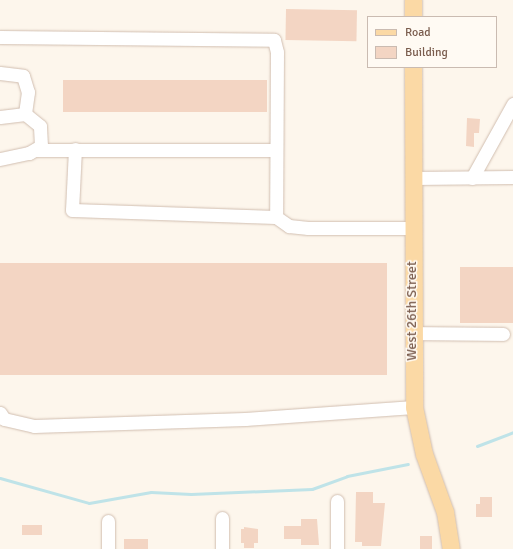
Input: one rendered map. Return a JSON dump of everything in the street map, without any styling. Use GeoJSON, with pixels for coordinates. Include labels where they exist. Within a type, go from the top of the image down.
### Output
{"type":"FeatureCollection","features":[{"type":"Feature","properties":{"kind":"main road"},"geometry":{"type":"LineString","coordinates":[[413,0],[413,16]]}},
{"type":"Feature","properties":{"kind":"main road","name":"West 26th Street"},"geometry":{"type":"LineString","coordinates":[[413,68],[412,333],[414,407],[424,454],[445,512],[451,549]]}},
{"type":"Feature","properties":{"kind":"street"},"geometry":{"type":"LineString","coordinates":[[0,37],[274,40],[277,52],[275,150],[276,217]]}},
{"type":"Feature","properties":{"kind":"street"},"geometry":{"type":"LineString","coordinates":[[0,73],[23,76],[27,82],[25,114]]}},
{"type":"Feature","properties":{"kind":"street"},"geometry":{"type":"LineString","coordinates":[[472,178],[513,104]]}},
{"type":"Feature","properties":{"kind":"street"},"geometry":{"type":"LineString","coordinates":[[0,117],[25,114],[40,126],[41,146],[36,150]]}},
{"type":"Feature","properties":{"kind":"street"},"geometry":{"type":"LineString","coordinates":[[0,159],[36,150],[275,150]]}},
{"type":"Feature","properties":{"kind":"street"},"geometry":{"type":"LineString","coordinates":[[75,150],[72,210],[276,217],[289,226],[308,228],[412,228]]}},
{"type":"Feature","properties":{"kind":"street"},"geometry":{"type":"LineString","coordinates":[[412,178],[513,177]]}},
{"type":"Feature","properties":{"kind":"street"},"geometry":{"type":"LineString","coordinates":[[412,333],[503,334]]}},
{"type":"Feature","properties":{"kind":"street"},"geometry":{"type":"LineString","coordinates":[[0,413],[4,419],[34,426],[245,419],[414,407]]}},
{"type":"Feature","properties":{"kind":"street"},"geometry":{"type":"LineString","coordinates":[[337,501],[337,549]]}},
{"type":"Feature","properties":{"kind":"street"},"geometry":{"type":"LineString","coordinates":[[222,518],[222,549]]}},
{"type":"Feature","properties":{"kind":"street"},"geometry":{"type":"LineString","coordinates":[[108,521],[108,549]]}},
{"type":"Feature","properties":{"kind":"building"},"geometry":{"type":"Polygon","coordinates":[[[286,9],[357,10],[356,41],[285,40],[286,9]]]}},
{"type":"Feature","properties":{"kind":"building"},"geometry":{"type":"Polygon","coordinates":[[[63,80],[267,80],[267,112],[63,112],[63,80]]]}},
{"type":"Feature","properties":{"kind":"building"},"geometry":{"type":"Polygon","coordinates":[[[467,118],[480,119],[479,133],[474,133],[474,147],[466,146],[467,118]]]}},
{"type":"Feature","properties":{"kind":"building"},"geometry":{"type":"Polygon","coordinates":[[[0,263],[387,263],[387,375],[0,375],[0,263]]]}},
{"type":"Feature","properties":{"kind":"building"},"geometry":{"type":"Polygon","coordinates":[[[460,267],[513,267],[513,323],[460,323],[460,267]]]}},
{"type":"Feature","properties":{"kind":"building"},"geometry":{"type":"Polygon","coordinates":[[[356,492],[373,492],[373,503],[385,503],[381,546],[362,546],[362,542],[355,542],[356,492]]]}},
{"type":"Feature","properties":{"kind":"building"},"geometry":{"type":"Polygon","coordinates":[[[480,497],[492,497],[492,517],[476,517],[476,504],[480,504],[480,497]]]}},
{"type":"Feature","properties":{"kind":"building"},"geometry":{"type":"Polygon","coordinates":[[[301,519],[317,519],[319,545],[301,545],[301,539],[284,539],[284,526],[301,526],[301,519]]]}},
{"type":"Feature","properties":{"kind":"building"},"geometry":{"type":"Polygon","coordinates":[[[22,525],[42,525],[42,535],[22,535],[22,525]]]}},
{"type":"Feature","properties":{"kind":"building"},"geometry":{"type":"Polygon","coordinates":[[[244,527],[258,529],[258,543],[254,543],[254,548],[244,548],[244,543],[241,543],[241,529],[244,529],[244,527]]]}},
{"type":"Feature","properties":{"kind":"building"},"geometry":{"type":"Polygon","coordinates":[[[420,536],[432,536],[432,549],[420,549],[420,536]]]}},
{"type":"Feature","properties":{"kind":"building"},"geometry":{"type":"Polygon","coordinates":[[[124,539],[148,539],[148,549],[124,549],[124,539]]]}},
{"type":"Feature","properties":{"kind":"waterway"},"geometry":{"type":"LineString","coordinates":[[477,446],[513,432]]}},
{"type":"Feature","properties":{"kind":"waterway"},"geometry":{"type":"LineString","coordinates":[[0,478],[89,503],[151,492],[191,494],[312,489],[347,476],[408,464]]}}]}
